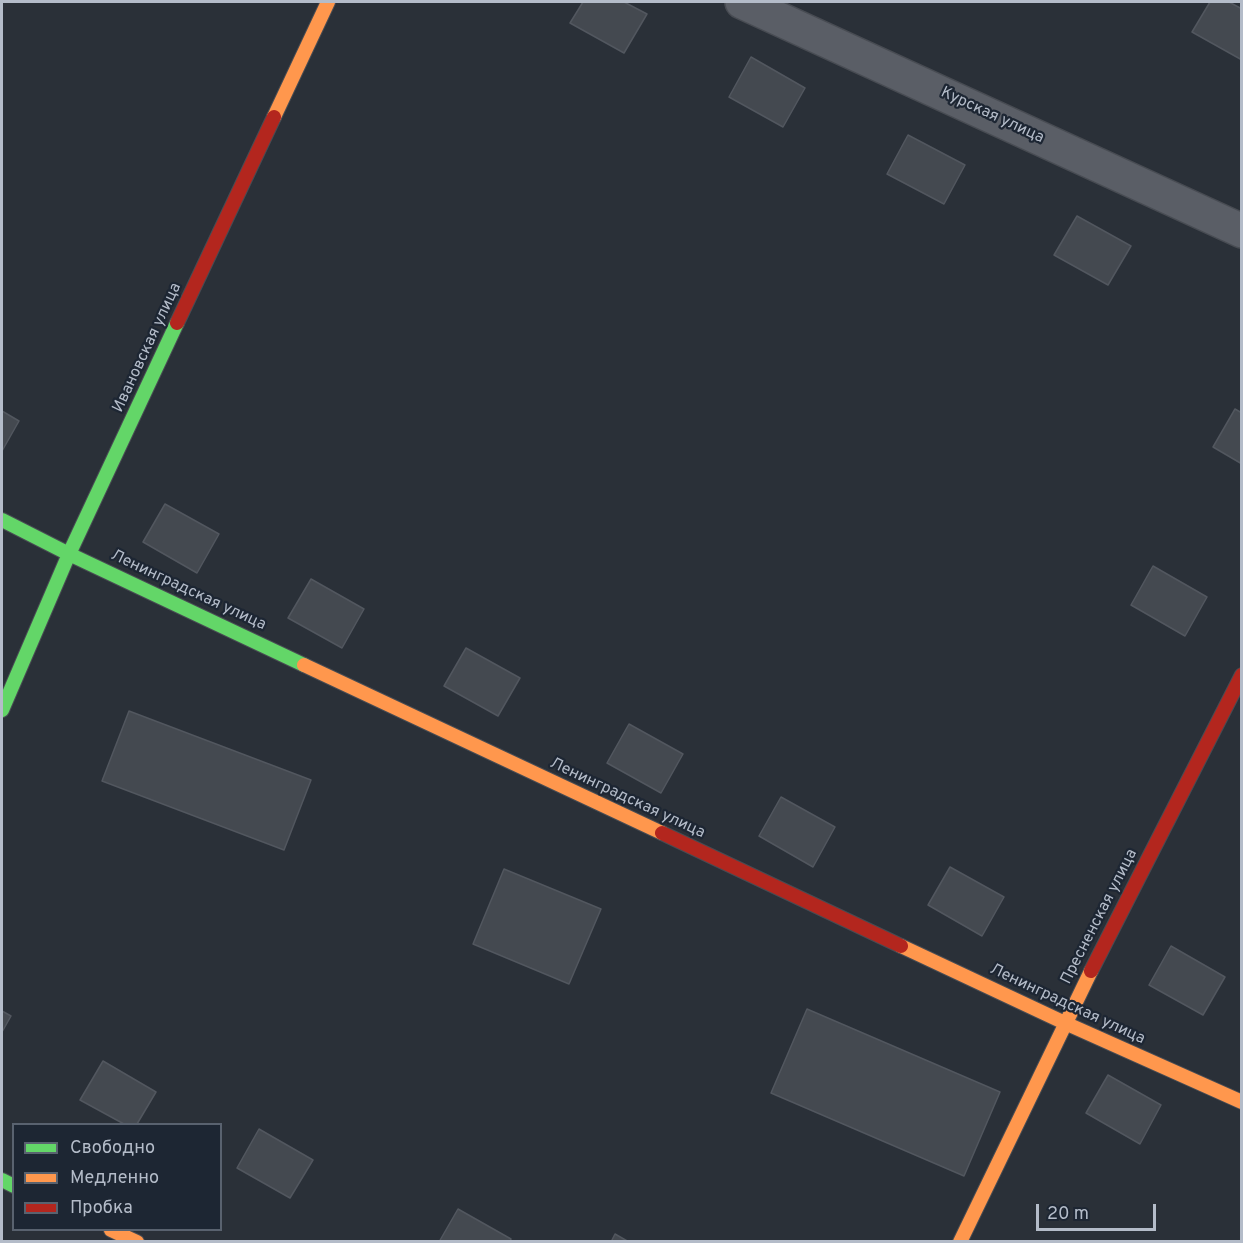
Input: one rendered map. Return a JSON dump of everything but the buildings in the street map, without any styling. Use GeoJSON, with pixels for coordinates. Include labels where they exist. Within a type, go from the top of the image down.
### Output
{"type":"FeatureCollection","features":[{"type":"Feature","properties":{"kind":"street","name":"Ивановская улица"},"geometry":{"type":"LineString","coordinates":[[2,710],[69,554],[328,2]]}},
{"type":"Feature","properties":{"kind":"street","name":"Курская улица"},"geometry":{"type":"LineString","coordinates":[[742,2],[1242,231]]}},
{"type":"Feature","properties":{"kind":"street","name":"Ленинградская улица"},"geometry":{"type":"LineString","coordinates":[[2,520],[69,554],[1065,1023],[1242,1102]]}},
{"type":"Feature","properties":{"kind":"street","name":"Пресненская улица"},"geometry":{"type":"LineString","coordinates":[[960,1242],[1065,1023],[1242,675]]}},
{"type":"Feature","properties":{"kind":"street"},"geometry":{"type":"LineString","coordinates":[[113,1231],[137,1242]]}},
{"type":"Feature","properties":{"kind":"traffic: fast"},"geometry":{"type":"LineString","coordinates":[[2,710],[69,554],[177,323]]}},
{"type":"Feature","properties":{"kind":"traffic: fast"},"geometry":{"type":"LineString","coordinates":[[2,520],[304,665]]}},
{"type":"Feature","properties":{"kind":"traffic: fast"},"geometry":{"type":"LineString","coordinates":[[2,1180],[12,1185]]}},
{"type":"Feature","properties":{"kind":"traffic: slow"},"geometry":{"type":"LineString","coordinates":[[274,117],[328,2]]}},
{"type":"Feature","properties":{"kind":"traffic: slow"},"geometry":{"type":"LineString","coordinates":[[304,665],[662,833]]}},
{"type":"Feature","properties":{"kind":"traffic: slow"},"geometry":{"type":"LineString","coordinates":[[901,946],[1242,1102]]}},
{"type":"Feature","properties":{"kind":"traffic: slow"},"geometry":{"type":"LineString","coordinates":[[960,1242],[1091,971]]}},
{"type":"Feature","properties":{"kind":"traffic: slow"},"geometry":{"type":"LineString","coordinates":[[113,1231],[137,1242]]}},
{"type":"Feature","properties":{"kind":"traffic: jam"},"geometry":{"type":"LineString","coordinates":[[177,323],[274,117]]}},
{"type":"Feature","properties":{"kind":"traffic: jam"},"geometry":{"type":"LineString","coordinates":[[1091,971],[1242,675]]}},
{"type":"Feature","properties":{"kind":"traffic: jam"},"geometry":{"type":"LineString","coordinates":[[662,833],[901,946]]}}]}
